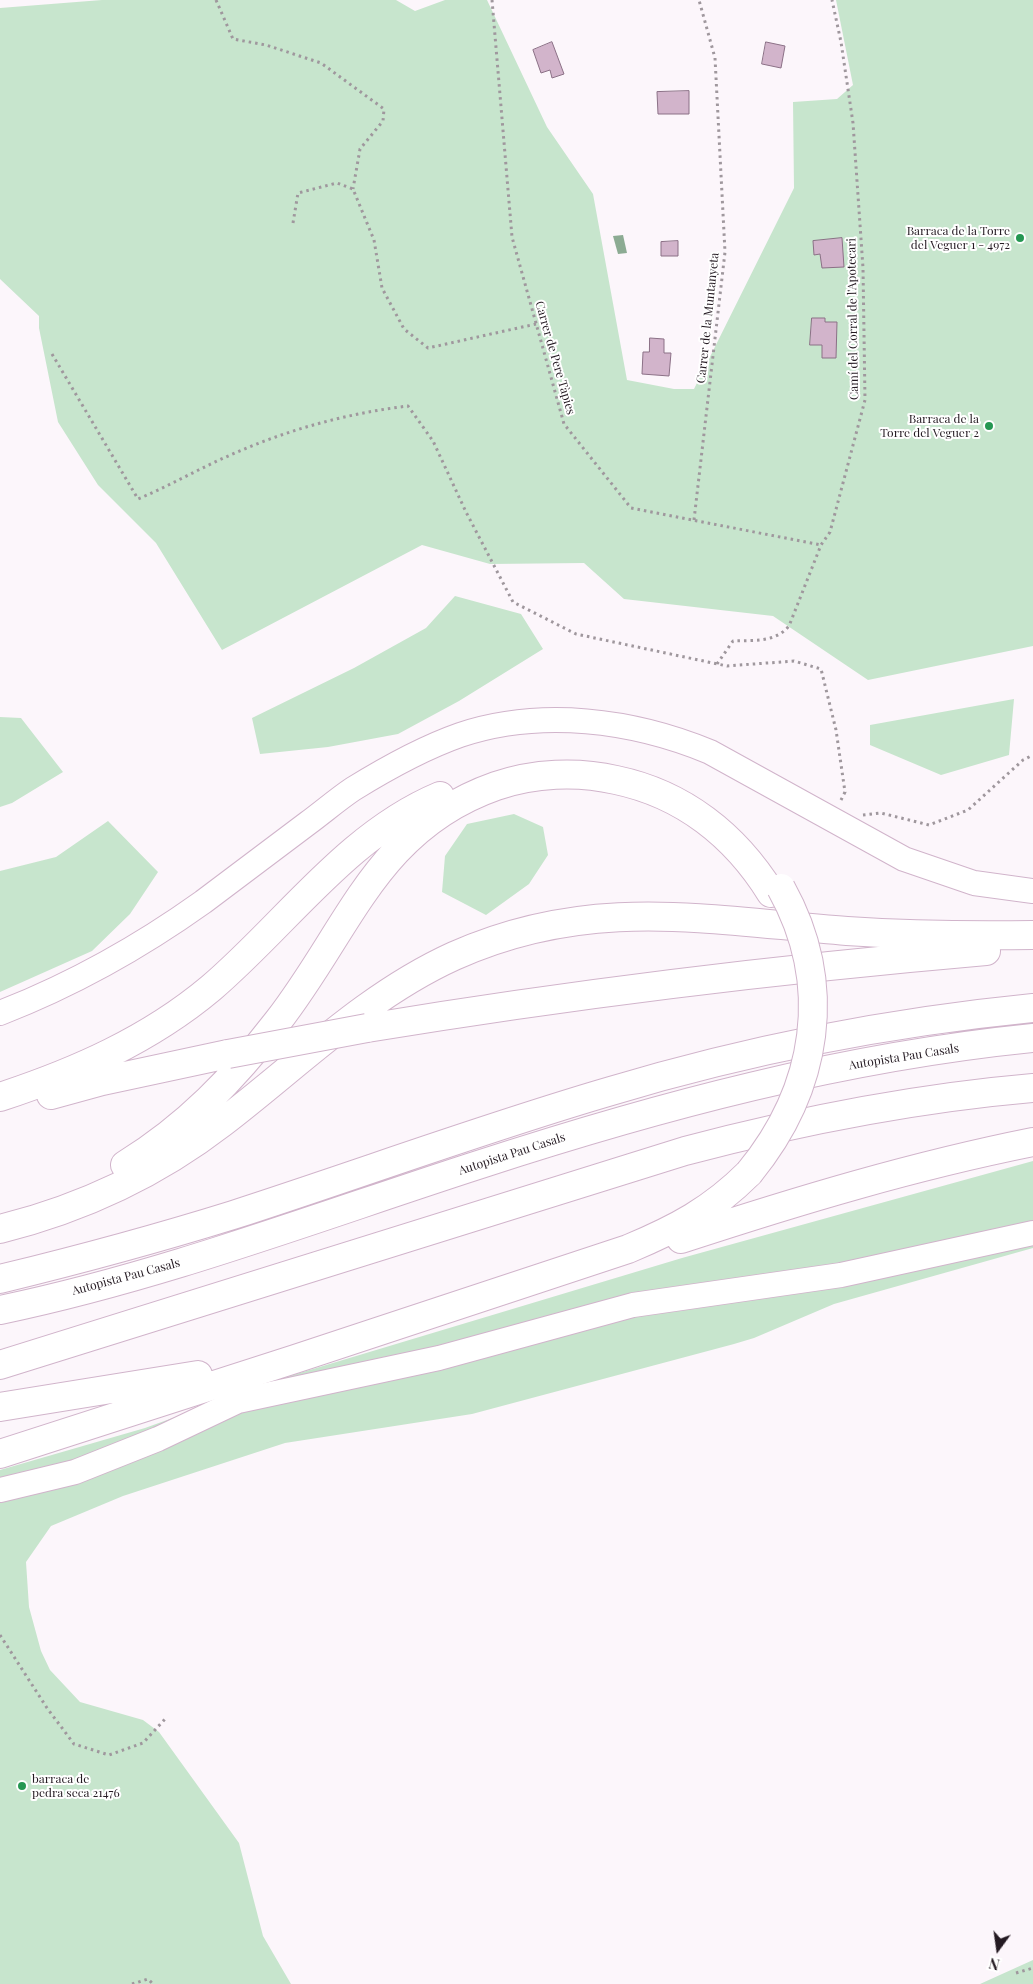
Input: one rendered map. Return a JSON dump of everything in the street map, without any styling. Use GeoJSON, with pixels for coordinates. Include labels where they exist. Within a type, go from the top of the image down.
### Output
{"type":"FeatureCollection","features":[{"type":"Feature","properties":{"kind":"highway"},"geometry":{"type":"LineString","coordinates":[[0,1097],[78,1068],[155,1028],[211,988],[338,866],[382,830],[434,798],[503,772],[554,764],[582,764],[637,774],[662,782],[705,806],[734,829],[755,850],[776,890],[796,955],[802,998],[800,1036],[792,1073],[780,1108],[730,1192],[704,1212],[678,1227],[628,1249],[0,1454]]}},
{"type":"Feature","properties":{"kind":"highway"},"geometry":{"type":"LineString","coordinates":[[0,1219],[58,1198],[111,1173],[160,1142],[208,1102],[228,1083],[279,1020],[352,908],[383,865],[415,832],[433,817],[483,791],[531,778],[573,775],[608,778],[658,792],[684,805],[726,836],[776,890]]}},
{"type":"Feature","properties":{"kind":"highway"},"geometry":{"type":"LineString","coordinates":[[0,1230],[63,1210],[154,1169],[220,1125],[306,1053],[400,985],[455,956],[525,931],[571,921],[638,915],[722,919],[892,933],[1033,935]]}},
{"type":"Feature","properties":{"kind":"highway"},"geometry":{"type":"LineString","coordinates":[[0,1111],[102,1081],[228,1054],[367,1028],[662,983],[1033,945]]}},
{"type":"Feature","properties":{"kind":"highway"},"geometry":{"type":"LineString","coordinates":[[989,951],[1033,952]]}},
{"type":"Feature","properties":{"kind":"highway"},"geometry":{"type":"LineString","coordinates":[[0,1279],[179,1231],[547,1111],[696,1068],[853,1034],[936,1020],[1033,1008]]}},
{"type":"Feature","properties":{"kind":"highway","name":"Autopista Pau Casals"},"geometry":{"type":"LineString","coordinates":[[0,1310],[166,1267],[553,1141],[710,1095],[869,1062],[1033,1038]]}},
{"type":"Feature","properties":{"kind":"highway"},"geometry":{"type":"LineString","coordinates":[[0,1365],[685,1150],[856,1112],[1033,1088]]}},
{"type":"Feature","properties":{"kind":"highway"},"geometry":{"type":"LineString","coordinates":[[512,1288],[624,1258],[830,1191],[945,1161],[1033,1142]]}},
{"type":"Feature","properties":{"kind":"highway"},"geometry":{"type":"LineString","coordinates":[[0,1407],[173,1380],[239,1366],[580,1254],[652,1228],[698,1203],[744,1170]]}},
{"type":"Feature","properties":{"kind":"street"},"geometry":{"type":"LineString","coordinates":[[0,1014],[85,975],[143,942],[202,902],[359,786],[428,747],[492,727],[562,720],[602,722],[676,738],[710,752],[904,859],[974,883],[1033,891]]}},
{"type":"Feature","properties":{"kind":"street"},"geometry":{"type":"LineString","coordinates":[[0,1490],[75,1472],[158,1439],[238,1401],[439,1358],[633,1305],[841,1275],[1033,1233]]}},
{"type":"Feature","properties":{"kind":"path"},"geometry":{"type":"LineString","coordinates":[[216,0],[233,39],[266,45],[321,63],[384,109],[383,121],[360,149],[352,189],[374,240],[382,288],[404,329],[428,348],[536,324]]}},
{"type":"Feature","properties":{"kind":"path","name":"Carrer de Pere Tàpies"},"geometry":{"type":"LineString","coordinates":[[492,0],[512,237],[564,424],[631,508],[821,545]]}},
{"type":"Feature","properties":{"kind":"path","name":"Carrer de la Muntanyeta"},"geometry":{"type":"LineString","coordinates":[[694,520],[725,252],[715,58],[700,0]]}},
{"type":"Feature","properties":{"kind":"path","name":"Camí del Corral de l'Apotecari"},"geometry":{"type":"LineString","coordinates":[[717,664],[732,641],[767,640],[782,634],[789,626],[821,545],[830,532],[865,400],[863,268],[853,123],[841,42],[832,0]]}},
{"type":"Feature","properties":{"kind":"path"},"geometry":{"type":"LineString","coordinates":[[293,222],[298,193],[337,183],[352,189]]}},
{"type":"Feature","properties":{"kind":"path"},"geometry":{"type":"LineString","coordinates":[[52,354],[138,499],[236,452],[294,431],[379,410],[408,406],[433,442],[466,512],[514,602],[576,634],[727,666],[794,661],[821,669],[836,730],[845,792],[831,818]]}},
{"type":"Feature","properties":{"kind":"path"},"geometry":{"type":"LineString","coordinates":[[831,818],[881,814],[930,825],[968,810],[1023,760],[1033,755]]}},
{"type":"Feature","properties":{"kind":"path"},"geometry":{"type":"LineString","coordinates":[[0,1635],[46,1708],[74,1744],[109,1755],[143,1743],[166,1718]]}},
{"type":"Feature","properties":{"kind":"path"},"geometry":{"type":"LineString","coordinates":[[1016,1973],[1033,1968]]}},
{"type":"Feature","properties":{"kind":"path"},"geometry":{"type":"LineString","coordinates":[[132,1984],[148,1979],[153,1984]]}},
{"type":"Feature","properties":{"kind":"shaded area"},"geometry":{"type":"Polygon","coordinates":[[[102,0],[396,0],[415,11],[445,0],[487,0],[547,127],[593,194],[627,380],[674,389],[694,389],[794,188],[793,102],[837,99],[853,85],[836,0],[1033,0],[1033,646],[868,680],[773,616],[624,599],[584,563],[490,564],[422,545],[222,650],[156,543],[98,485],[58,422],[39,328],[39,316],[0,279],[0,8],[102,0]]]}},
{"type":"Feature","properties":{"kind":"shaded area"},"geometry":{"type":"Polygon","coordinates":[[[623,235],[627,253],[618,254],[613,236],[623,235]]]}},
{"type":"Feature","properties":{"kind":"shaded area"},"geometry":{"type":"Polygon","coordinates":[[[455,596],[521,614],[543,649],[459,701],[398,734],[328,747],[260,754],[252,718],[354,668],[426,628],[455,596]]]}},
{"type":"Feature","properties":{"kind":"shaded area"},"geometry":{"type":"Polygon","coordinates":[[[1014,699],[1009,755],[941,775],[870,745],[870,725],[1014,699]]]}},
{"type":"Feature","properties":{"kind":"shaded area"},"geometry":{"type":"Polygon","coordinates":[[[0,717],[21,718],[63,772],[12,803],[0,807],[0,717]]]}},
{"type":"Feature","properties":{"kind":"shaded area"},"geometry":{"type":"Polygon","coordinates":[[[514,814],[543,827],[548,855],[529,884],[486,915],[442,892],[445,856],[467,824],[514,814]]]}},
{"type":"Feature","properties":{"kind":"shaded area"},"geometry":{"type":"Polygon","coordinates":[[[108,821],[158,872],[130,914],[92,951],[0,992],[0,871],[56,857],[108,821]]]}},
{"type":"Feature","properties":{"kind":"shaded area"},"geometry":{"type":"Polygon","coordinates":[[[1033,1161],[1033,1248],[834,1304],[754,1338],[734,1344],[472,1414],[285,1443],[123,1496],[51,1526],[26,1562],[29,1607],[41,1651],[50,1670],[80,1702],[143,1720],[159,1732],[239,1843],[263,1936],[291,1984],[0,1984],[0,1470],[145,1428],[283,1378],[682,1258],[1033,1161]]]}},
{"type":"Feature","properties":{"kind":"shaded area"},"geometry":{"type":"Polygon","coordinates":[[[1033,1960],[1033,1984],[980,1984],[1033,1960]]]}},
{"type":"Feature","properties":{"kind":"building"},"geometry":{"type":"Polygon","coordinates":[[[552,42],[564,74],[552,78],[550,70],[541,73],[533,50],[552,42]]]}},
{"type":"Feature","properties":{"kind":"building"},"geometry":{"type":"Polygon","coordinates":[[[766,42],[785,46],[781,68],[762,64],[766,42]]]}},
{"type":"Feature","properties":{"kind":"building"},"geometry":{"type":"Polygon","coordinates":[[[689,91],[689,114],[658,114],[657,92],[689,91]]]}},
{"type":"Feature","properties":{"kind":"building"},"geometry":{"type":"Polygon","coordinates":[[[842,238],[844,267],[822,268],[820,254],[814,255],[813,241],[842,238]]]}},
{"type":"Feature","properties":{"kind":"building"},"geometry":{"type":"Polygon","coordinates":[[[678,241],[678,256],[661,256],[661,242],[678,241]]]}},
{"type":"Feature","properties":{"kind":"building"},"geometry":{"type":"Polygon","coordinates":[[[812,318],[825,318],[825,322],[837,322],[836,358],[822,358],[822,345],[810,345],[812,318]]]}},
{"type":"Feature","properties":{"kind":"building"},"geometry":{"type":"Polygon","coordinates":[[[650,338],[664,339],[664,353],[671,353],[669,376],[642,374],[643,352],[649,352],[650,338]]]}},
{"type":"Feature","properties":{"kind":"place","name":"Barraca de la Torre del Veguer 1 - 4972"},"geometry":{"type":"Point","coordinates":[1020,238]}},
{"type":"Feature","properties":{"kind":"place","name":"Barraca de la Torre del Veguer 2"},"geometry":{"type":"Point","coordinates":[989,426]}},
{"type":"Feature","properties":{"kind":"place","name":"barraca de pedra seca 21476"},"geometry":{"type":"Point","coordinates":[22,1786]}}]}
